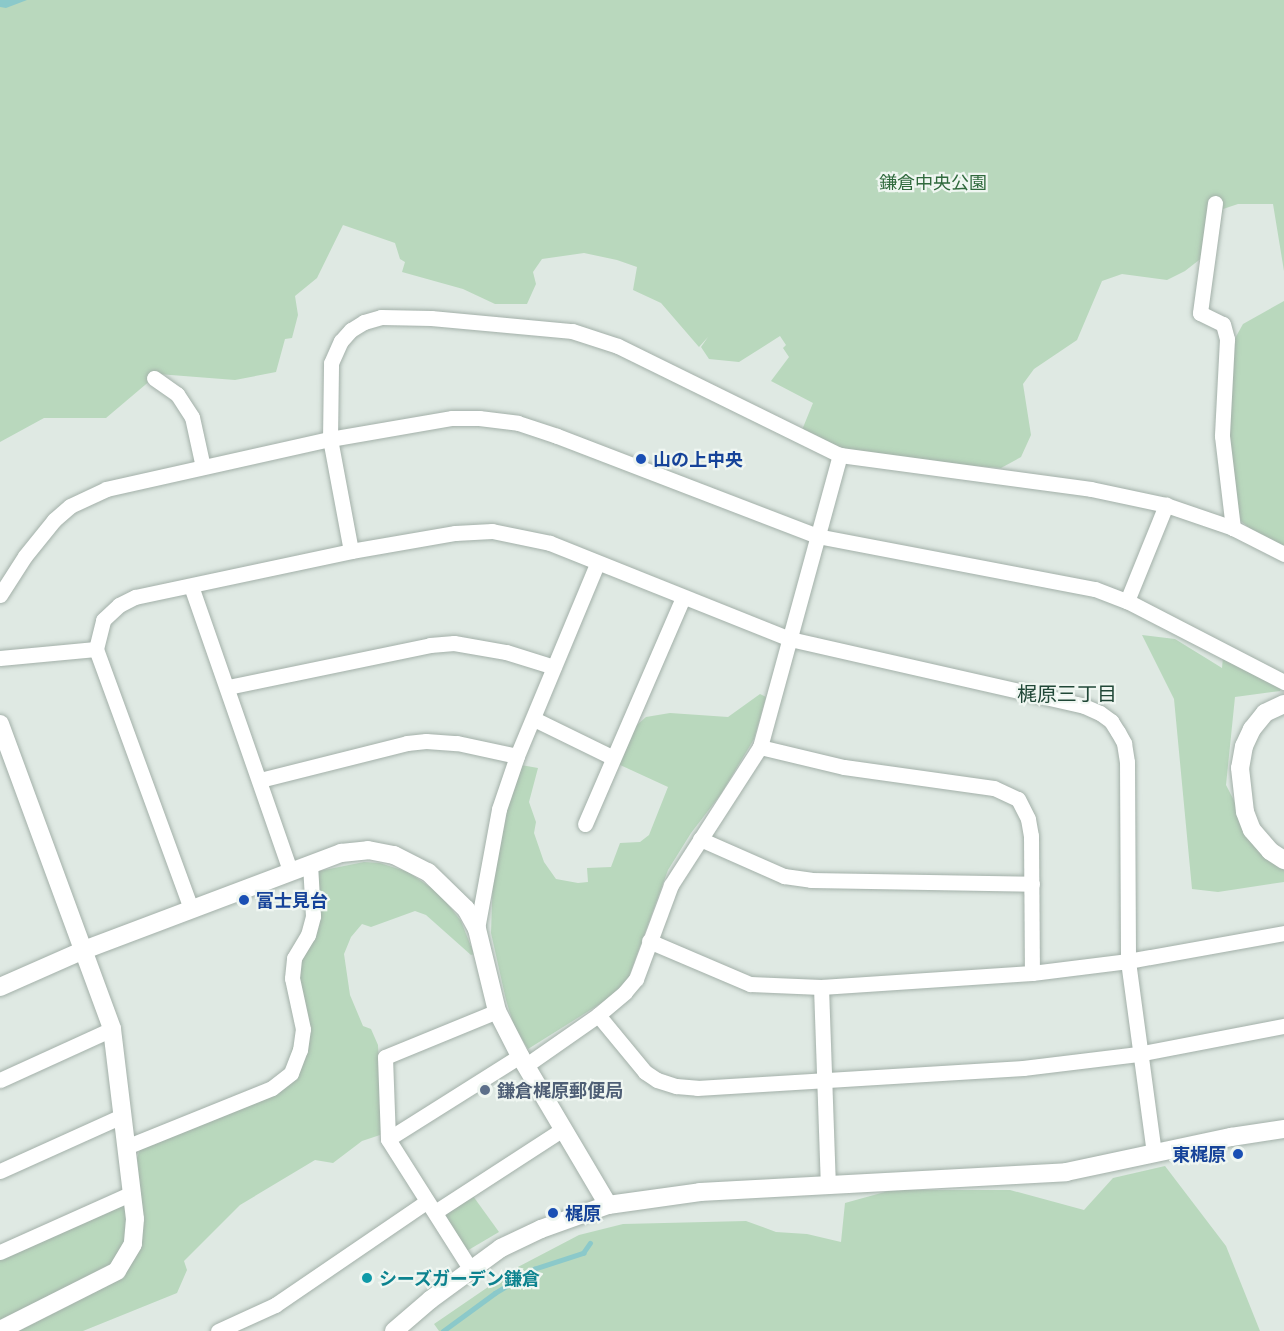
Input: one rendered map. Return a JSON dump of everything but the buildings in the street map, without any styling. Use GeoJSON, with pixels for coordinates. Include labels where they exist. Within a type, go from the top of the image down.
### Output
{"type":"FeatureCollection","features":[{"type":"Feature","properties":{"kind":"street"},"geometry":{"type":"LineString","coordinates":[[1215,203],[1200,313],[1223,324],[1227,339],[1222,436],[1233,528]]}},
{"type":"Feature","properties":{"kind":"street"},"geometry":{"type":"LineString","coordinates":[[351,551],[330,439],[331,363],[342,341],[351,330],[364,322],[381,317],[431,318],[559,329],[618,346],[840,455],[1091,489],[1166,505],[1233,528],[1284,554]]}},
{"type":"Feature","properties":{"kind":"street"},"geometry":{"type":"LineString","coordinates":[[154,378],[177,394],[192,417],[203,467]]}},
{"type":"Feature","properties":{"kind":"street"},"geometry":{"type":"LineString","coordinates":[[0,595],[39,537],[70,507],[106,489],[330,439],[452,418],[518,423],[817,536],[1095,589],[1127,601],[1284,682]]}},
{"type":"Feature","properties":{"kind":"street"},"geometry":{"type":"LineString","coordinates":[[388,1139],[598,1015],[626,992],[636,979],[671,885],[760,747],[840,455]]}},
{"type":"Feature","properties":{"kind":"street"},"geometry":{"type":"LineString","coordinates":[[1127,601],[1166,505]]}},
{"type":"Feature","properties":{"kind":"street"},"geometry":{"type":"LineString","coordinates":[[191,908],[96,649],[103,620],[119,605],[135,597],[351,551],[454,533],[492,531],[550,543],[597,564],[790,639],[1084,706],[1111,721],[1124,743],[1127,762],[1128,961],[1138,1054],[1154,1153]]}},
{"type":"Feature","properties":{"kind":"street"},"geometry":{"type":"LineString","coordinates":[[477,928],[499,809],[517,756],[597,564]]}},
{"type":"Feature","properties":{"kind":"street"},"geometry":{"type":"LineString","coordinates":[[191,586],[228,687],[290,871]]}},
{"type":"Feature","properties":{"kind":"street"},"geometry":{"type":"LineString","coordinates":[[585,824],[612,757],[683,598]]}},
{"type":"Feature","properties":{"kind":"street"},"geometry":{"type":"LineString","coordinates":[[228,687],[430,645],[454,643],[506,652],[554,667]]}},
{"type":"Feature","properties":{"kind":"street"},"geometry":{"type":"LineString","coordinates":[[0,658],[96,649]]}},
{"type":"Feature","properties":{"kind":"street"},"geometry":{"type":"LineString","coordinates":[[1284,704],[1265,713],[1252,729],[1244,746],[1240,768],[1245,812],[1252,830],[1270,851],[1284,860]]}},
{"type":"Feature","properties":{"kind":"street"},"geometry":{"type":"LineString","coordinates":[[534,719],[612,757]]}},
{"type":"Feature","properties":{"kind":"street"},"geometry":{"type":"LineString","coordinates":[[0,724],[112,1029],[135,1219],[133,1244],[117,1271],[0,1330]]}},
{"type":"Feature","properties":{"kind":"street"},"geometry":{"type":"LineString","coordinates":[[260,780],[407,743],[426,741],[457,743],[517,756]]}},
{"type":"Feature","properties":{"kind":"street"},"geometry":{"type":"LineString","coordinates":[[760,747],[844,767],[994,788],[1018,800],[1028,819],[1032,884],[1032,973]]}},
{"type":"Feature","properties":{"kind":"street"},"geometry":{"type":"LineString","coordinates":[[700,838],[784,876],[811,880],[1032,884]]}},
{"type":"Feature","properties":{"kind":"street"},"geometry":{"type":"LineString","coordinates":[[0,987],[84,950],[191,908],[342,853],[359,851],[394,855],[428,872],[455,895],[477,928],[497,1011],[523,1061],[609,1205]]}},
{"type":"Feature","properties":{"kind":"street"},"geometry":{"type":"LineString","coordinates":[[126,1147],[272,1088],[291,1073],[300,1050],[303,1029],[292,978],[294,958],[308,935],[313,916],[310,864]]}},
{"type":"Feature","properties":{"kind":"street"},"geometry":{"type":"LineString","coordinates":[[649,941],[750,984],[820,987],[1032,973],[1128,961],[1284,933]]}},
{"type":"Feature","properties":{"kind":"street"},"geometry":{"type":"LineString","coordinates":[[820,987],[828,1185]]}},
{"type":"Feature","properties":{"kind":"street"},"geometry":{"type":"LineString","coordinates":[[471,1270],[388,1139],[385,1057],[497,1011]]}},
{"type":"Feature","properties":{"kind":"street"},"geometry":{"type":"LineString","coordinates":[[598,1015],[635,1063],[657,1080],[676,1086],[698,1088],[1023,1068],[1138,1054],[1284,1026]]}},
{"type":"Feature","properties":{"kind":"street"},"geometry":{"type":"LineString","coordinates":[[0,1080],[112,1029]]}},
{"type":"Feature","properties":{"kind":"street"},"geometry":{"type":"LineString","coordinates":[[0,1171],[122,1116]]}},
{"type":"Feature","properties":{"kind":"street"},"geometry":{"type":"LineString","coordinates":[[218,1331],[275,1305],[431,1207],[563,1129]]}},
{"type":"Feature","properties":{"kind":"street"},"geometry":{"type":"LineString","coordinates":[[394,1331],[501,1248],[541,1229],[609,1205],[700,1192],[1066,1172],[1231,1137],[1284,1129]]}},
{"type":"Feature","properties":{"kind":"street"},"geometry":{"type":"LineString","coordinates":[[0,1252],[132,1193]]}},
{"type":"Feature","properties":{"kind":"green space","name":"鎌倉中央公園"},"geometry":{"type":"Polygon","coordinates":[[[0,0],[1284,0],[1284,271],[1273,204],[1238,204],[1223,209],[1217,246],[1185,271],[1167,280],[1122,274],[1102,281],[1077,340],[1034,369],[1023,384],[1031,435],[1021,457],[1001,468],[914,461],[842,450],[802,430],[813,403],[771,381],[789,357],[783,348],[786,345],[780,336],[739,362],[709,359],[701,347],[708,337],[699,347],[661,303],[633,290],[637,267],[584,253],[542,259],[533,272],[536,284],[527,304],[495,304],[463,289],[402,272],[405,262],[400,259],[395,243],[343,225],[317,278],[295,296],[298,315],[292,338],[285,339],[276,372],[235,380],[158,374],[106,418],[44,418],[0,442],[0,0]]]}},
{"type":"Feature","properties":{"kind":"green space"},"geometry":{"type":"Polygon","coordinates":[[[1284,301],[1284,548],[1255,533],[1241,521],[1229,453],[1233,342],[1243,324],[1284,301]]]}},
{"type":"Feature","properties":{"kind":"green space"},"geometry":{"type":"Polygon","coordinates":[[[1142,635],[1175,639],[1222,668],[1223,657],[1281,687],[1280,691],[1235,697],[1226,785],[1260,851],[1284,870],[1284,882],[1218,892],[1192,889],[1174,699],[1142,635]]]}},
{"type":"Feature","properties":{"kind":"green space"},"geometry":{"type":"Polygon","coordinates":[[[760,694],[766,697],[754,739],[721,794],[691,833],[668,870],[628,979],[611,997],[528,1049],[514,1026],[491,933],[493,875],[504,815],[521,765],[538,768],[529,802],[536,822],[534,833],[544,862],[556,879],[578,883],[588,882],[587,868],[611,867],[620,843],[640,842],[649,835],[668,787],[618,764],[629,732],[646,717],[670,713],[728,717],[760,694]]]}},
{"type":"Feature","properties":{"kind":"green space"},"geometry":{"type":"Polygon","coordinates":[[[364,862],[380,863],[408,872],[439,893],[461,921],[474,954],[471,955],[426,915],[415,911],[371,927],[362,924],[351,937],[344,954],[350,995],[363,1026],[371,1029],[378,1045],[382,1131],[380,1135],[362,1141],[333,1163],[315,1160],[240,1205],[184,1261],[187,1270],[177,1293],[83,1331],[19,1331],[117,1281],[143,1214],[137,1158],[140,1149],[281,1087],[304,1009],[298,965],[316,876],[319,871],[364,862]]]}},
{"type":"Feature","properties":{"kind":"green space"},"geometry":{"type":"Polygon","coordinates":[[[1165,1166],[1226,1246],[1260,1331],[439,1331],[434,1324],[516,1268],[579,1235],[623,1224],[746,1221],[776,1232],[807,1234],[841,1242],[845,1203],[892,1190],[1010,1190],[1084,1210],[1113,1178],[1165,1166]]]}},
{"type":"Feature","properties":{"kind":"green space"},"geometry":{"type":"Polygon","coordinates":[[[473,1196],[499,1232],[465,1252],[445,1220],[447,1213],[473,1196]]]}},
{"type":"Feature","properties":{"kind":"green space"},"geometry":{"type":"Polygon","coordinates":[[[124,1206],[129,1219],[125,1240],[112,1266],[0,1323],[0,1258],[112,1208],[124,1206]]]}},
{"type":"Feature","properties":{"kind":"water"},"geometry":{"type":"Polygon","coordinates":[[[0,0],[27,0],[6,8],[0,7],[0,0]]]}},
{"type":"Feature","properties":{"kind":"waterway"},"geometry":{"type":"LineString","coordinates":[[443,1331],[495,1293],[534,1269],[583,1253],[590,1243]]}},
{"type":"Feature","properties":{"kind":"place","name":"山の上中央"},"geometry":{"type":"Point","coordinates":[641,459]}},
{"type":"Feature","properties":{"kind":"place","name":"富士見台"},"geometry":{"type":"Point","coordinates":[244,900]}},
{"type":"Feature","properties":{"kind":"place","name":"鎌倉梶原郵便局"},"geometry":{"type":"Point","coordinates":[485,1090]}},
{"type":"Feature","properties":{"kind":"place","name":"東梶原"},"geometry":{"type":"Point","coordinates":[1238,1154]}},
{"type":"Feature","properties":{"kind":"place","name":"梶原"},"geometry":{"type":"Point","coordinates":[553,1213]}},
{"type":"Feature","properties":{"kind":"place","name":"シーズガーデン鎌倉"},"geometry":{"type":"Point","coordinates":[367,1278]}},
{"type":"Feature","properties":{"kind":"district","name":"梶原三丁目"},"geometry":{"type":"Point","coordinates":[1067,693]}}]}
